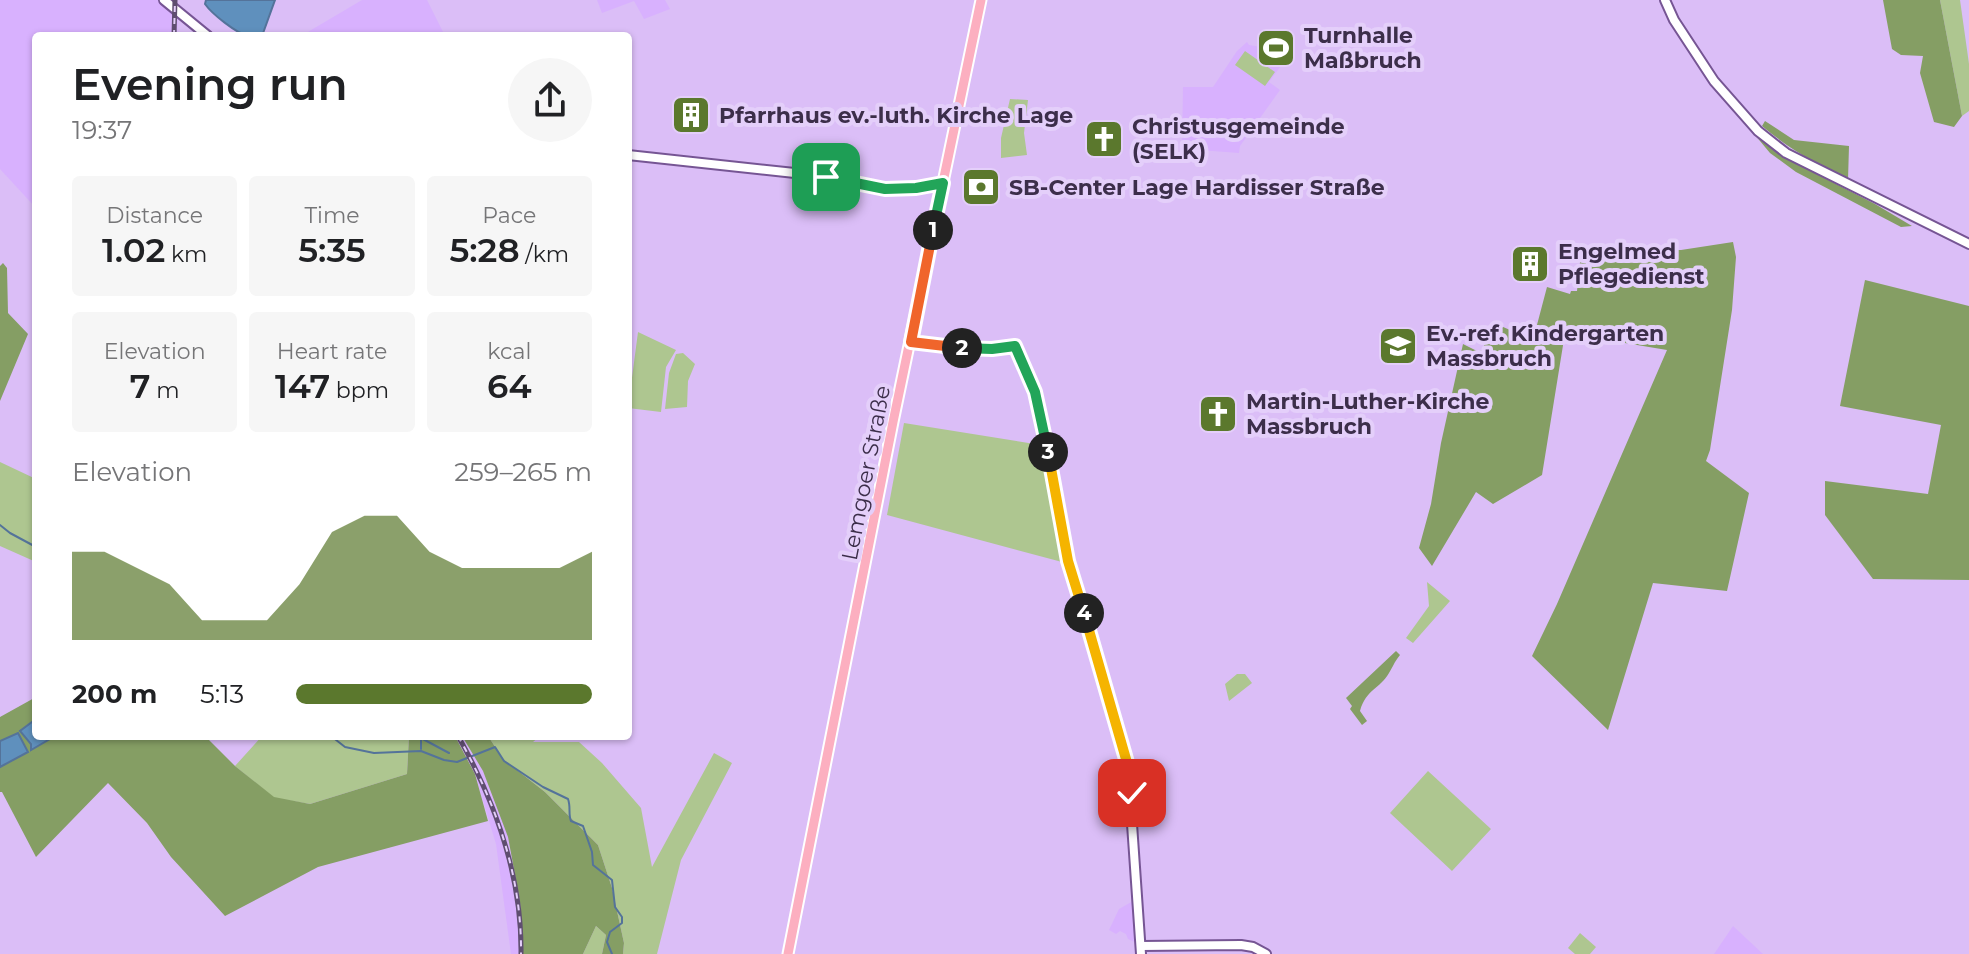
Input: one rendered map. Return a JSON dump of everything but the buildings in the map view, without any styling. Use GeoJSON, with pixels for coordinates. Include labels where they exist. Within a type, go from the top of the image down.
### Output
{"type":"FeatureCollection","features":[{"type":"Feature","properties":{"kind":"main road","name":"Lemgoer Straße"},"geometry":{"type":"LineString","coordinates":[[788,954],[893,422],[981,0]]}},
{"type":"Feature","properties":{"kind":"street"},"geometry":{"type":"LineString","coordinates":[[164,0],[203,32]]}},
{"type":"Feature","properties":{"kind":"street"},"geometry":{"type":"LineString","coordinates":[[1665,0],[1674,20],[1714,81],[1758,131],[1786,153],[1969,244]]}},
{"type":"Feature","properties":{"kind":"street"},"geometry":{"type":"LineString","coordinates":[[632,155],[815,175],[885,189],[943,183]]}},
{"type":"Feature","properties":{"kind":"street"},"geometry":{"type":"LineString","coordinates":[[911,342],[969,349],[1015,346],[1035,392],[1068,561],[1128,766],[1141,950],[1241,945],[1266,954]]}},
{"type":"Feature","properties":{"kind":"shaded area"},"geometry":{"type":"Polygon","coordinates":[[[0,0],[171,0],[169,11],[178,17],[177,32],[32,32],[32,204],[0,169],[0,0]]]}},
{"type":"Feature","properties":{"kind":"shaded area"},"geometry":{"type":"Polygon","coordinates":[[[362,0],[427,0],[443,32],[308,32],[362,0]]]}},
{"type":"Feature","properties":{"kind":"shaded area"},"geometry":{"type":"Polygon","coordinates":[[[597,0],[665,0],[670,9],[644,19],[634,1],[602,13],[597,0]]]}},
{"type":"Feature","properties":{"kind":"shaded area"},"geometry":{"type":"Polygon","coordinates":[[[1247,42],[1262,47],[1261,53],[1286,59],[1269,82],[1280,90],[1240,146],[1239,153],[1185,149],[1182,147],[1183,87],[1213,87],[1237,51],[1247,42]]]}},
{"type":"Feature","properties":{"kind":"shaded area"},"geometry":{"type":"Polygon","coordinates":[[[457,740],[464,740],[483,771],[508,837],[520,902],[523,954],[511,954],[496,844],[475,774],[457,740]]]}},
{"type":"Feature","properties":{"kind":"shaded area"},"geometry":{"type":"Polygon","coordinates":[[[1133,901],[1137,943],[1120,931],[1116,934],[1109,930],[1119,909],[1133,901]]]}},
{"type":"Feature","properties":{"kind":"shaded area"},"geometry":{"type":"Polygon","coordinates":[[[1733,926],[1763,954],[1714,954],[1733,926]]]}},
{"type":"Feature","properties":{"kind":"green space"},"geometry":{"type":"Polygon","coordinates":[[[1883,0],[1940,0],[1962,116],[1954,127],[1934,122],[1920,73],[1923,56],[1901,55],[1892,49],[1883,0]]]}},
{"type":"Feature","properties":{"kind":"green space"},"geometry":{"type":"Polygon","coordinates":[[[1940,0],[1960,0],[1969,64],[1969,111],[1962,116],[1940,0]]]}},
{"type":"Feature","properties":{"kind":"green space"},"geometry":{"type":"Polygon","coordinates":[[[1245,51],[1275,72],[1265,86],[1235,65],[1245,51]]]}},
{"type":"Feature","properties":{"kind":"green space"},"geometry":{"type":"Polygon","coordinates":[[[1010,99],[1028,100],[1024,133],[1027,155],[1001,158],[1001,138],[1010,99]]]}},
{"type":"Feature","properties":{"kind":"green space"},"geometry":{"type":"Polygon","coordinates":[[[1740,117],[1763,139],[1803,167],[1912,226],[1901,227],[1796,172],[1770,153],[1740,117]]]}},
{"type":"Feature","properties":{"kind":"green space"},"geometry":{"type":"Polygon","coordinates":[[[1765,121],[1794,140],[1849,146],[1848,180],[1782,142],[1762,126],[1765,121]]]}},
{"type":"Feature","properties":{"kind":"green space"},"geometry":{"type":"Polygon","coordinates":[[[1733,242],[1736,257],[1732,310],[1706,461],[1749,493],[1727,591],[1653,583],[1608,730],[1532,656],[1667,350],[1565,333],[1542,475],[1493,504],[1476,492],[1432,566],[1419,548],[1431,504],[1463,344],[1477,351],[1482,350],[1494,323],[1533,340],[1547,287],[1570,294],[1577,291],[1581,252],[1681,250],[1733,242]]]}},
{"type":"Feature","properties":{"kind":"green space"},"geometry":{"type":"Polygon","coordinates":[[[3,263],[7,268],[8,313],[28,334],[0,401],[0,266],[3,263]]]}},
{"type":"Feature","properties":{"kind":"green space"},"geometry":{"type":"Polygon","coordinates":[[[1865,280],[1969,306],[1969,580],[1873,579],[1825,515],[1825,481],[1928,494],[1941,425],[1840,406],[1865,280]]]}},
{"type":"Feature","properties":{"kind":"green space"},"geometry":{"type":"Polygon","coordinates":[[[638,332],[676,350],[666,367],[661,412],[632,408],[632,378],[638,332]]]}},
{"type":"Feature","properties":{"kind":"green space"},"geometry":{"type":"Polygon","coordinates":[[[683,353],[695,364],[688,381],[687,407],[665,409],[669,373],[676,354],[683,353]]]}},
{"type":"Feature","properties":{"kind":"green space"},"geometry":{"type":"Polygon","coordinates":[[[904,423],[1041,445],[1062,562],[887,515],[904,423]]]}},
{"type":"Feature","properties":{"kind":"green space"},"geometry":{"type":"Polygon","coordinates":[[[0,462],[32,477],[32,560],[0,546],[0,462]]]}},
{"type":"Feature","properties":{"kind":"green space"},"geometry":{"type":"Polygon","coordinates":[[[1427,582],[1450,601],[1413,643],[1406,638],[1429,606],[1427,582]]]}},
{"type":"Feature","properties":{"kind":"green space"},"geometry":{"type":"Polygon","coordinates":[[[1396,651],[1400,655],[1389,673],[1363,704],[1360,711],[1367,721],[1362,725],[1346,698],[1396,651]]]}},
{"type":"Feature","properties":{"kind":"green space"},"geometry":{"type":"Polygon","coordinates":[[[1237,674],[1245,674],[1252,683],[1229,701],[1225,684],[1237,674]]]}},
{"type":"Feature","properties":{"kind":"green space"},"geometry":{"type":"Polygon","coordinates":[[[32,699],[32,740],[209,740],[235,766],[274,797],[310,804],[407,774],[409,740],[457,740],[475,774],[488,821],[318,867],[225,916],[171,857],[147,823],[108,783],[36,857],[0,792],[0,717],[32,699]]]}},
{"type":"Feature","properties":{"kind":"green space"},"geometry":{"type":"Polygon","coordinates":[[[258,740],[409,740],[407,774],[310,804],[274,798],[235,766],[258,740]]]}},
{"type":"Feature","properties":{"kind":"green space"},"geometry":{"type":"Polygon","coordinates":[[[464,740],[491,740],[503,759],[545,792],[598,845],[612,888],[624,943],[623,954],[602,954],[606,935],[596,926],[583,954],[523,954],[520,902],[508,837],[483,771],[464,740]]]}},
{"type":"Feature","properties":{"kind":"green space"},"geometry":{"type":"Polygon","coordinates":[[[491,740],[579,742],[641,808],[652,867],[714,753],[732,763],[681,860],[657,954],[623,954],[624,943],[612,888],[598,845],[545,792],[503,759],[491,740]]]}},
{"type":"Feature","properties":{"kind":"green space"},"geometry":{"type":"Polygon","coordinates":[[[1428,771],[1491,829],[1452,871],[1390,813],[1428,771]]]}},
{"type":"Feature","properties":{"kind":"green space"},"geometry":{"type":"Polygon","coordinates":[[[596,926],[606,935],[602,954],[583,954],[596,926]]]}},
{"type":"Feature","properties":{"kind":"green space"},"geometry":{"type":"Polygon","coordinates":[[[1580,933],[1596,947],[1590,954],[1575,954],[1568,948],[1580,933]]]}},
{"type":"Feature","properties":{"kind":"water"},"geometry":{"type":"Polygon","coordinates":[[[206,0],[275,0],[263,32],[240,32],[205,4],[206,0]]]}},
{"type":"Feature","properties":{"kind":"water"},"geometry":{"type":"Polygon","coordinates":[[[32,722],[32,740],[48,740],[31,750],[31,744],[20,731],[32,722]]]}},
{"type":"Feature","properties":{"kind":"water"},"geometry":{"type":"Polygon","coordinates":[[[18,733],[28,752],[0,767],[0,741],[18,733]]]}},
{"type":"Feature","properties":{"kind":"waterway"},"geometry":{"type":"LineString","coordinates":[[0,525],[32,545]]}},
{"type":"Feature","properties":{"kind":"waterway"},"geometry":{"type":"LineString","coordinates":[[336,740],[345,747],[374,753],[421,751],[457,762],[495,747],[504,761],[543,787],[568,799],[571,821],[583,826],[593,865],[612,880],[615,907],[622,917],[622,923],[610,932],[607,942],[612,954]]}},
{"type":"Feature","properties":{"kind":"waterway"},"geometry":{"type":"LineString","coordinates":[[421,740],[421,749]]}},
{"type":"Feature","properties":{"kind":"waterway"},"geometry":{"type":"LineString","coordinates":[[425,740],[449,753]]}},
{"type":"Feature","properties":{"kind":"railway"},"geometry":{"type":"LineString","coordinates":[[174,32],[175,0]]}},
{"type":"Feature","properties":{"kind":"railway"},"geometry":{"type":"LineString","coordinates":[[460,740],[495,814],[512,868],[521,954]]}},
{"type":"Feature","properties":{"kind":"place","name":"Turnhalle Maßbruch"},"geometry":{"type":"Point","coordinates":[1276,48]}},
{"type":"Feature","properties":{"kind":"place","name":"Pfarrhaus ev.-luth. Kirche Lage"},"geometry":{"type":"Point","coordinates":[691,115]}},
{"type":"Feature","properties":{"kind":"place","name":"Christusgemeinde (SELK)"},"geometry":{"type":"Point","coordinates":[1104,139]}},
{"type":"Feature","properties":{"kind":"place","name":"SB-Center Lage Hardisser Straße"},"geometry":{"type":"Point","coordinates":[981,187]}},
{"type":"Feature","properties":{"kind":"place","name":"Engelmed Pflegedienst"},"geometry":{"type":"Point","coordinates":[1530,264]}},
{"type":"Feature","properties":{"kind":"place","name":"Ev.-ref. Kindergarten Massbruch"},"geometry":{"type":"Point","coordinates":[1398,346]}},
{"type":"Feature","properties":{"kind":"place","name":"Martin-Luther-Kirche Massbruch"},"geometry":{"type":"Point","coordinates":[1218,414]}},
{"type":"Feature","properties":{"kind":"route"},"geometry":{"type":"LineString","coordinates":[[826,177],[885,189],[943,183],[911,342],[969,349],[1015,346],[1035,392],[1068,561],[1128,766],[1132,793]]}}]}
